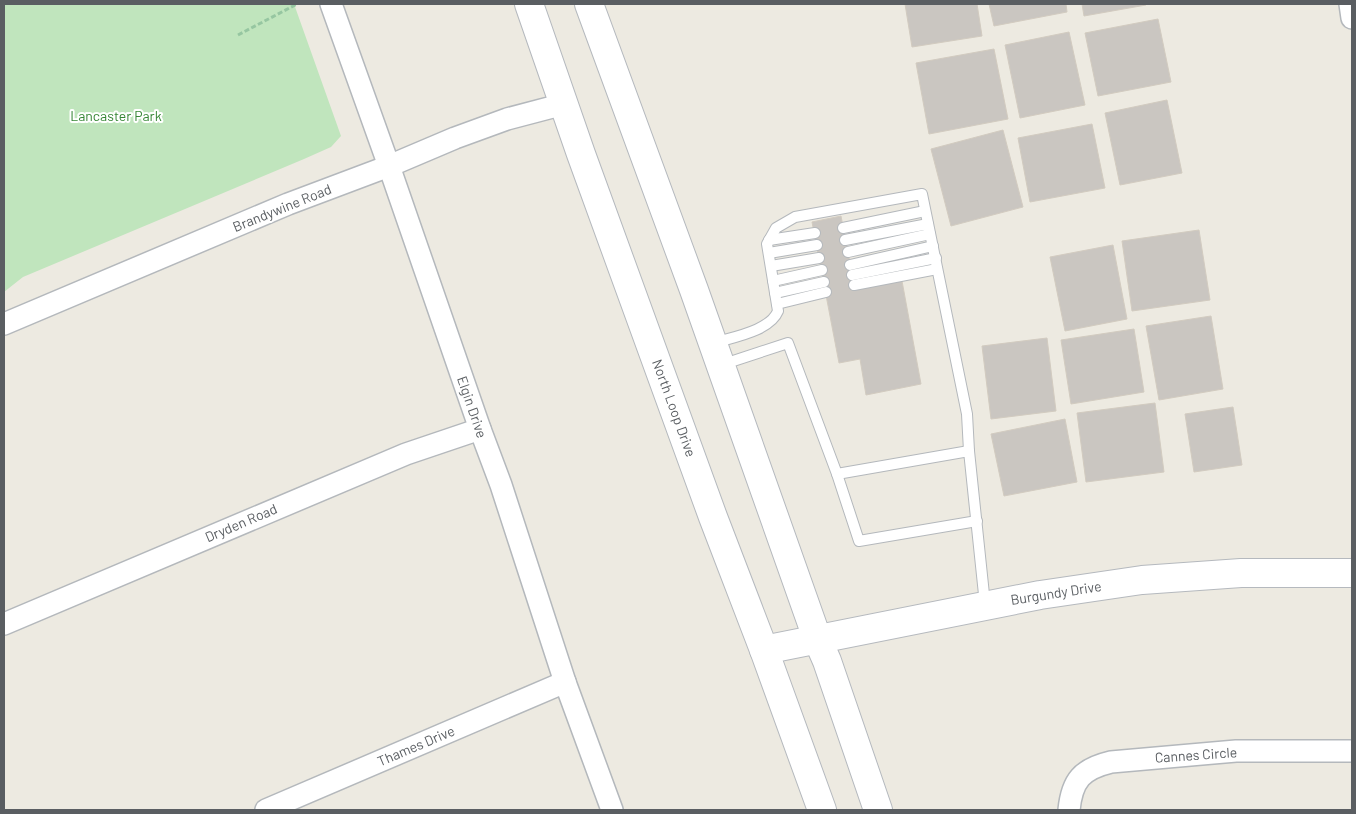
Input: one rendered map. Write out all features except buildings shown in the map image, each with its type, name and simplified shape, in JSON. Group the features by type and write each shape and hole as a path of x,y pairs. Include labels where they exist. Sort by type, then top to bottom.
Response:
{"main road":[{"name":"North Loop Drive","path":"529,4 713,517 822,810"},
{"path":"589,4 827,661 878,810"},
{"name":"Burgundy Drive","path":"764,650 986,605 1142,580 1241,573 1352,572"}],"street":[{"name":"Elgin Drive","path":"331,4 501,485 565,682 612,810"},
{"path":"1350,4 1352,18"},
{"name":"Brandywine Road","path":"4,324 288,204 389,166 455,138 507,119 564,104"},
{"name":"Dryden Road","path":"4,624 406,454 480,429"},
{"name":"Thames Drive","path":"266,810 565,682"},
{"name":"Cannes Circle","path":"1069,810 1070,799 1081,776 1093,766 1111,762 1236,751 1352,751"}],"lane":[{"path":"716,354 766,326 775,318 778,311 767,244 776,228 795,217 922,194 967,414 969,451 986,605"},
{"path":"843,228 925,211"},
{"path":"846,240 928,224"},
{"path":"769,240 814,233"},
{"path":"848,252 930,234"},
{"path":"769,253 817,245"},
{"path":"850,265 933,246"},
{"path":"771,266 819,258"},
{"path":"853,280 936,264"},
{"path":"773,281 822,270"},
{"path":"775,293 825,287 777,304"},
{"path":"716,354 788,343 837,474 859,541 977,521"},
{"path":"837,474 969,451"}],"path":[{"path":"238,35 297,4"}],"green space":[{"name":"Lancaster Park","path":"4,4 294,4 341,136 331,147 23,277 4,292"}]}
